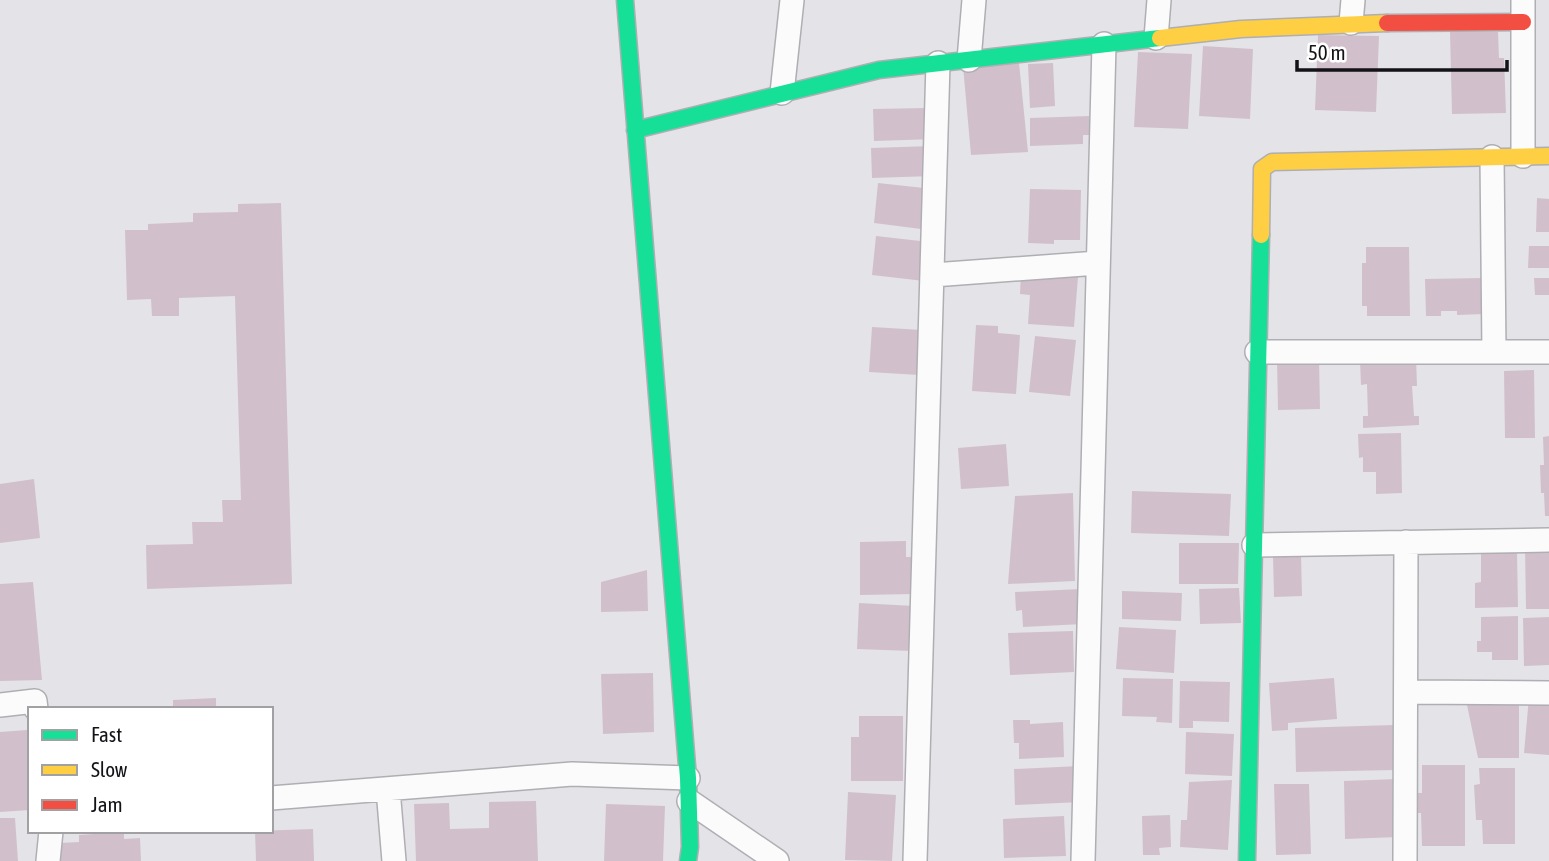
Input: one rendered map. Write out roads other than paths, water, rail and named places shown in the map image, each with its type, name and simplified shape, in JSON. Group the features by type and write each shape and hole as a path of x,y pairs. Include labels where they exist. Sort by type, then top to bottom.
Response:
{"street":[{"path":"625,0 688,778 688,861"},
{"path":"782,93 792,0"},
{"path":"969,60 974,0"},
{"path":"1156,38 1159,0"},
{"path":"635,130 869,71 1241,29 1352,11 1523,11 1523,156"},
{"path":"1083,861 1104,44"},
{"path":"915,861 939,63"},
{"path":"1247,861 1261,174 1267,164 1272,162 1549,156"},
{"path":"1492,157 1494,352"},
{"path":"933,275 1098,263"},
{"path":"1257,352 1549,352"},
{"path":"1254,545 1549,540"},
{"path":"1405,861 1406,542"},
{"path":"1407,692 1549,693"},
{"path":"0,705 35,701 36,707"},
{"path":"273,798 572,774 688,778"},
{"path":"388,789 394,861"},
{"path":"689,801 777,861"},
{"path":"48,861 51,833"}]}
